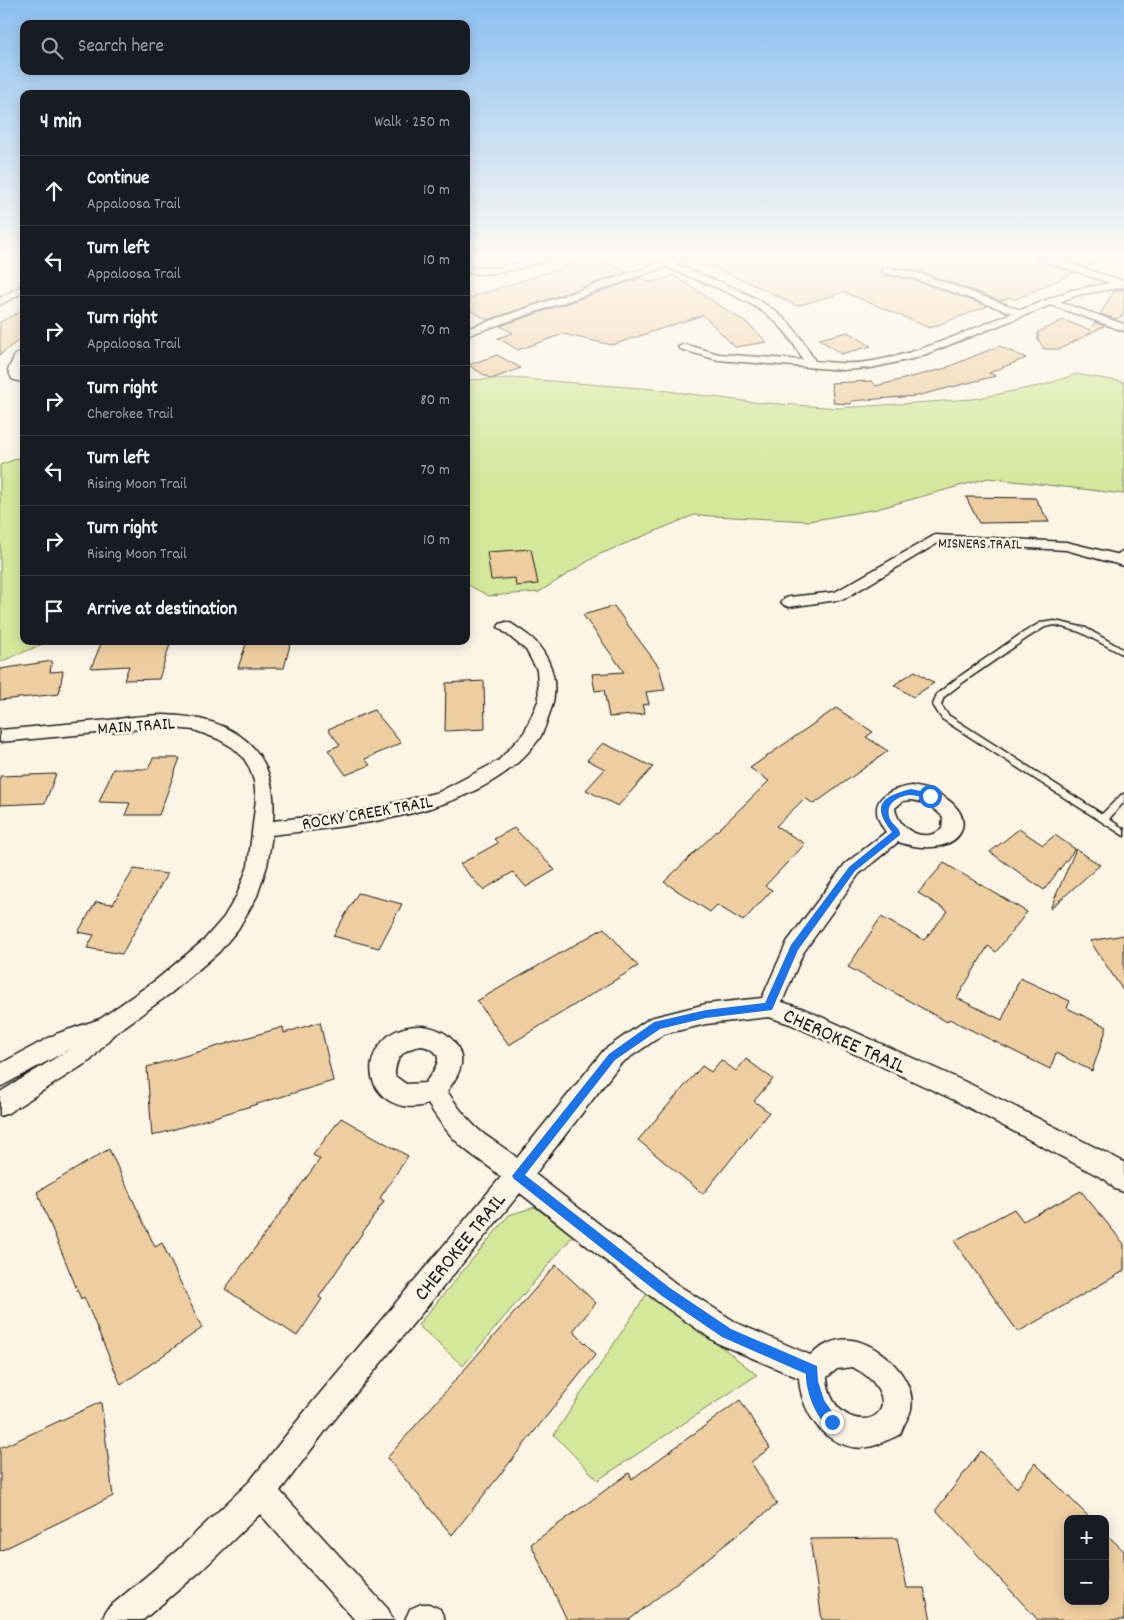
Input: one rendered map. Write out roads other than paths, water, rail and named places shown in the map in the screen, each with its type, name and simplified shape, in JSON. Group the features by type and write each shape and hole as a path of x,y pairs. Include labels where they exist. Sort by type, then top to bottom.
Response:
{"street":[{"path":"791,334 811,365"},
{"path":"684,347 718,358 843,367 872,365 912,356 971,334"},
{"path":"20,356 14,370 16,377 20,378"},
{"name":"MISNERS TRAIL","path":"789,602 838,596 935,539 1066,546 1121,557"},
{"name":"ROCKY CREEK TRAIL","path":"263,829 365,817 444,798 504,766 532,736 547,698 544,670 532,647 506,627"},
{"name":"MAIN TRAIL","path":"0,736 162,721 186,722 204,726 242,745 254,758 261,771 264,785 262,850 256,872 234,920 221,938 205,955 169,985 106,1027 86,1051 0,1105"},
{"path":"768,1007 794,948 852,869 897,833"},
{"name":"CHEROKEE TRAIL","path":"118,1620 190,1559 261,1492 316,1420 518,1176 612,1057 658,1025 706,1014 768,1007 796,1016 962,1092 1121,1172"},
{"name":"MAIN TRAIL","path":"0,1076 54,1046 84,1032 106,1027"},
{"path":"433,1092 454,1122 476,1143 498,1156 518,1176 666,1292 726,1333 813,1370"},
{"path":"261,1492 377,1620"},
{"path":"421,1620 429,1620"}],"lane":[{"path":"1124,653 1083,630 1055,623 1043,625 959,681 940,696 937,705 945,717 1124,833"},
{"path":"1102,819 1124,797"}]}
